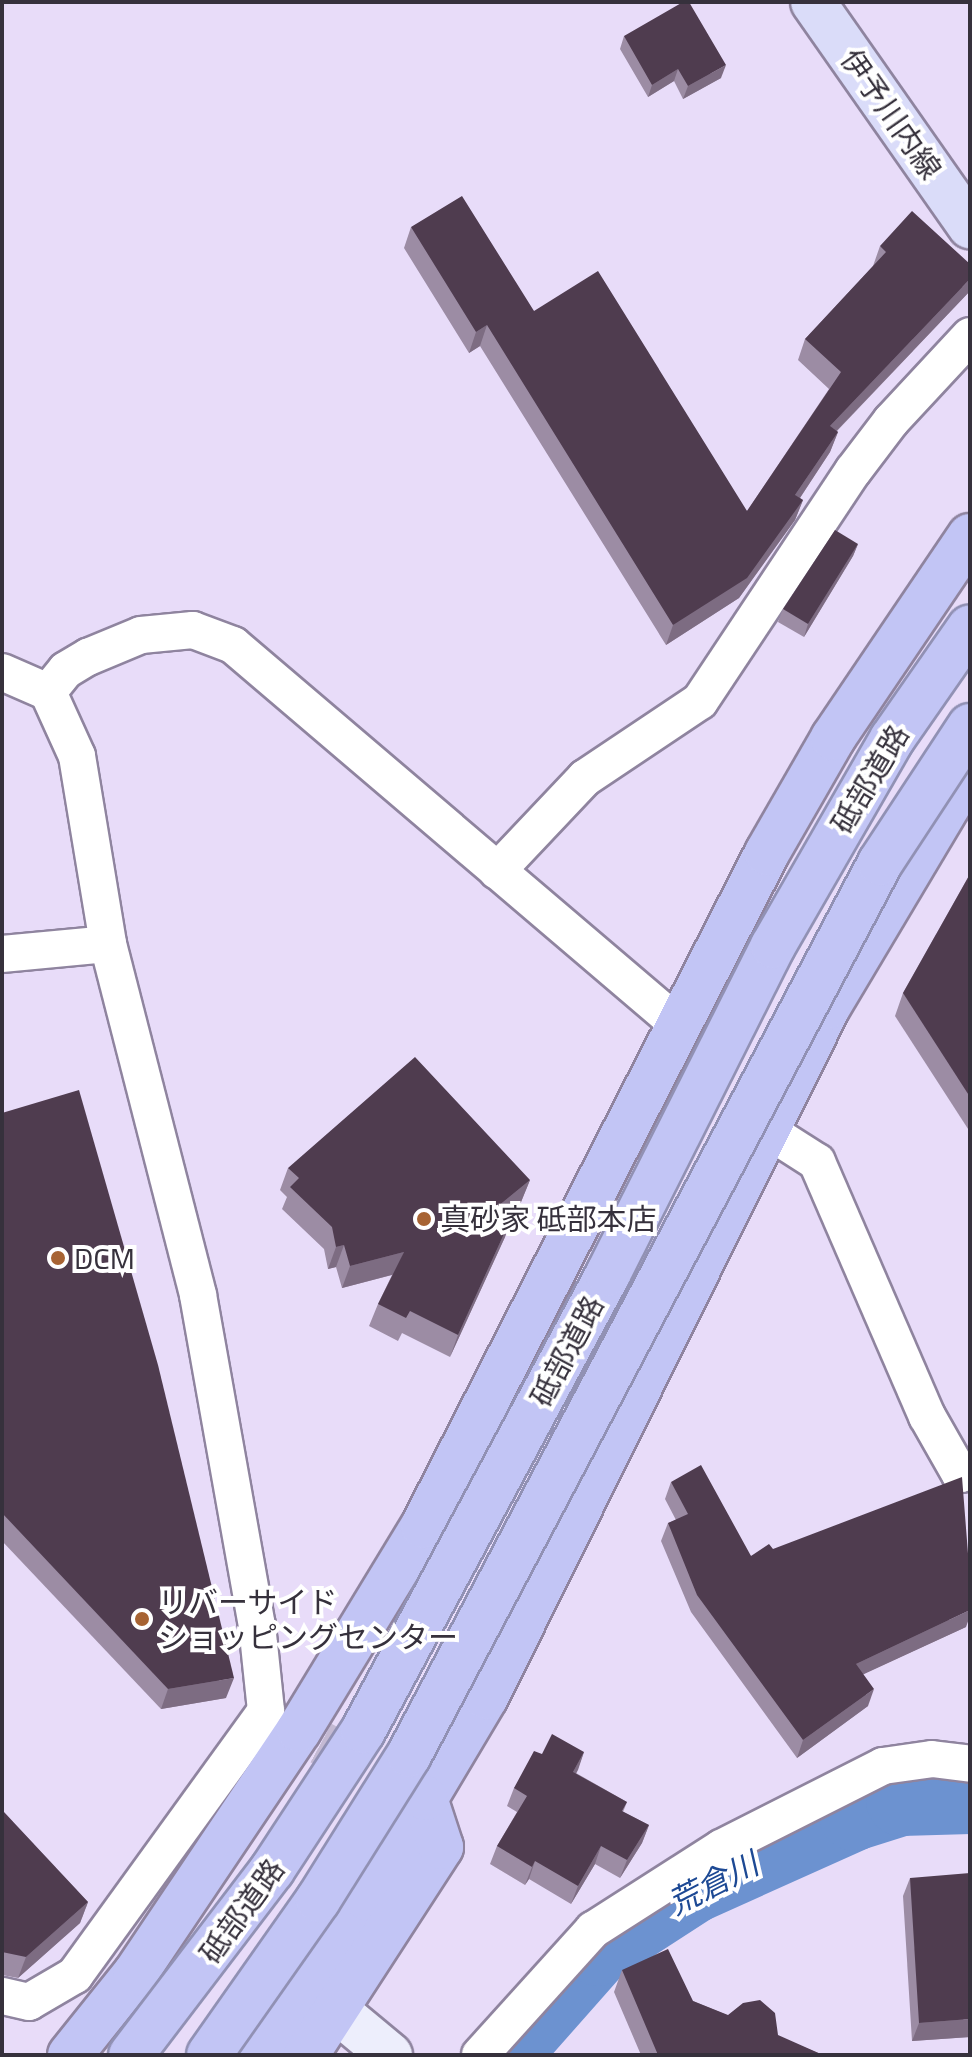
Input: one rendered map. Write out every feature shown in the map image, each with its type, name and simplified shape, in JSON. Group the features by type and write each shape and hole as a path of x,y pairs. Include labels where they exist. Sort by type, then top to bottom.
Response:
{"highway":[{"path":"70,2055 135,1974 423,1526 767,853 833,738 970,536"},
{"name":"砥部道路","path":"131,2055 272,1870 363,1731 593,1302 773,946 892,739 970,627"},
{"name":"砥部道路","path":"209,2055 311,1911 409,1755 880,863 970,726"},
{"path":"260,2055 294,2026 419,1796 486,1697 828,1007 970,769"},
{"path":"306,2055 337,2011 360,1965 441,1847 419,1796"},
{"path":"294,2026 337,2011"}],"main road":[{"name":"伊予川内線","path":"813,2 970,226"}],"street":[{"path":"497,871 585,778 709,691 853,471 899,411 970,336"},
{"path":"48,692 66,670 88,657 153,631 193,630 233,645 680,1026"},
{"path":"2,672 48,692 77,756 108,944 198,1295 257,1625 295,1728 75,1975 29,2002 2,1996"},
{"path":"2,954 108,944"},
{"path":"767,1130 817,1162 927,1416 960,1474 970,1471"},
{"path":"480,2055 593,1930 721,1848 883,1766 932,1759 970,1764"},
{"path":"337,2011 390,2055"}],"building":[{"path":"683,2 689,2 726,65 688,86 678,69 652,85 624,36"},
{"path":"462,196 534,311 598,271 747,511 841,372 805,339 886,252 880,246 912,211 970,264 970,279 830,426 838,432 795,495 803,500 747,578 673,625 487,325 476,332 411,227"},
{"path":"835,530 858,544 808,624 783,609"},
{"path":"970,874 970,1097 903,993"},
{"name":"真砂家 砥部本店","path":"415,1057 530,1180 497,1207 513,1214 458,1335 410,1311 406,1318 378,1304 404,1252 350,1266 344,1245 336,1247 332,1227 290,1187 299,1178 288,1168"},
{"path":"79,1090 158,1365 234,1678 168,1689 2,1513 2,1113"},
{"path":"701,1465 751,1556 769,1544 773,1549 962,1477 970,1610 856,1664 874,1689 803,1740 697,1595 668,1523 688,1514 671,1482"},
{"path":"552,1734 584,1752 573,1772 627,1802 622,1811 649,1825 627,1860 601,1846 578,1886 535,1861 532,1867 497,1846 527,1796 514,1788 534,1751 542,1754"},
{"path":"2,1810 88,1902 26,1957 2,1952"},
{"path":"970,1873 970,2019 919,2023 910,1878"},
{"path":"668,1949 693,2001 728,2015 743,2003 760,2000 775,2013 778,2035 823,2055 658,2055 622,1970"}],"waterway":[{"name":"荒倉川","path":"505,2055 597,1951 694,1888 854,1816 901,1801 970,1799"}],"tunnel":[{"path":"321,1743 413,1793"}],"place":[{"name":"真砂家 砥部本店","path":"424,1219"},
{"name":"DCM","path":"58,1258"},
{"name":"リバーサイド ショッピングセンター","path":"142,1619"}]}
